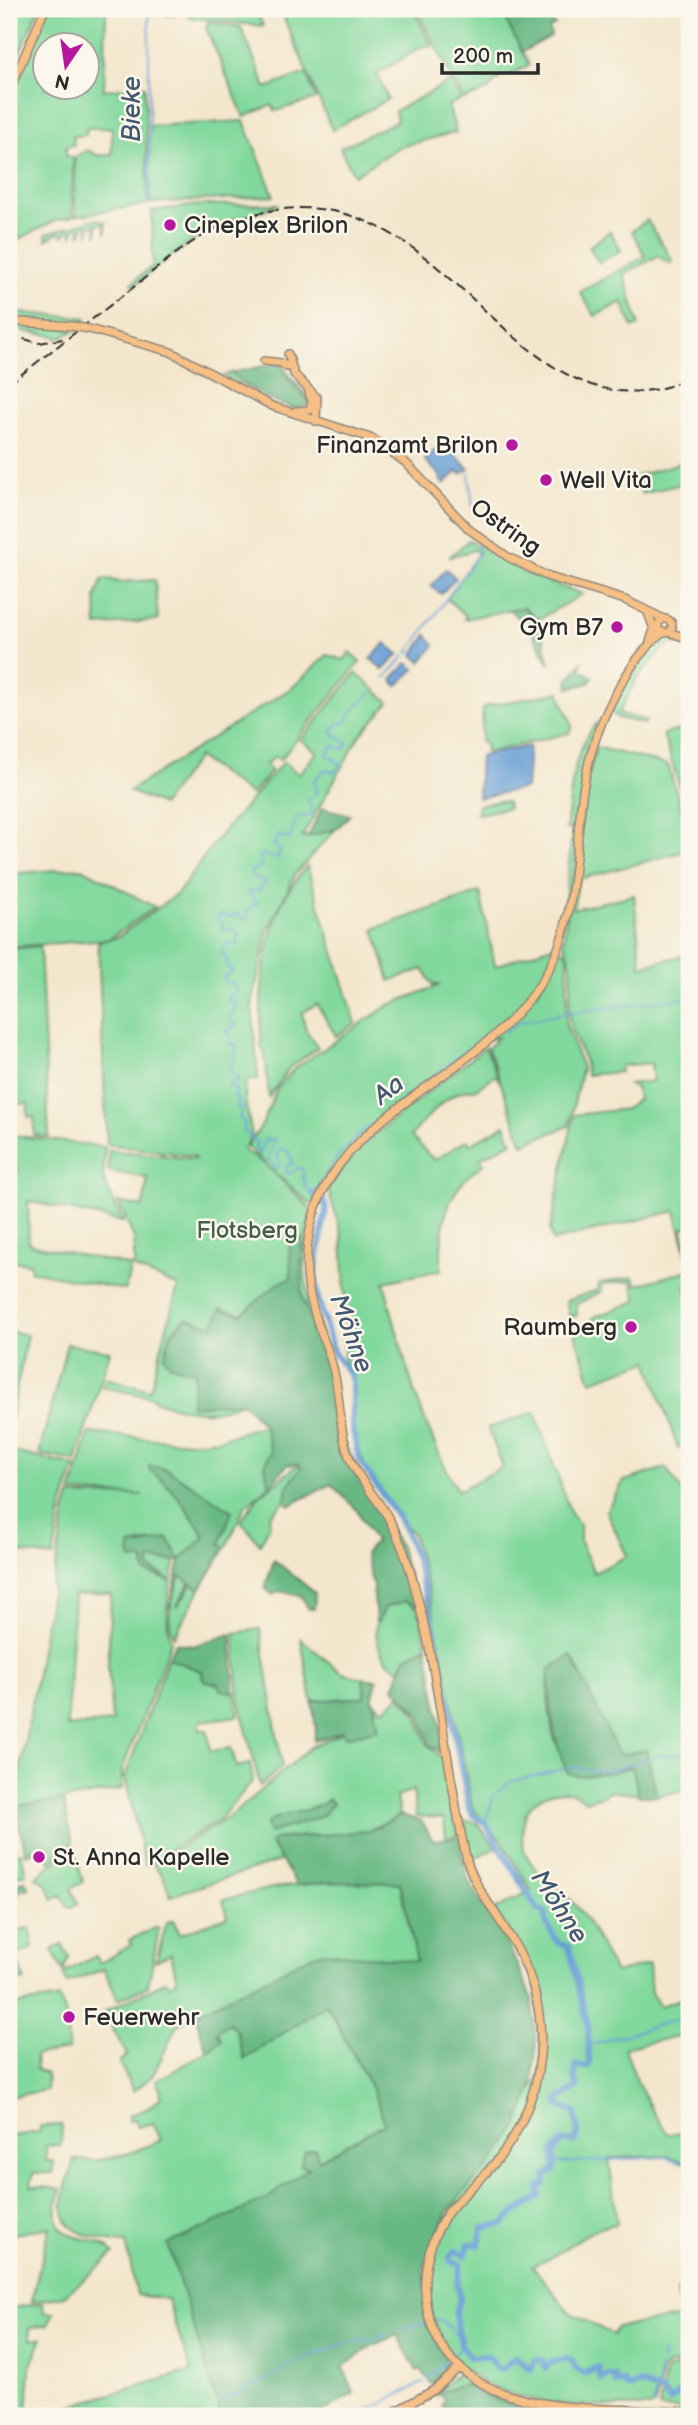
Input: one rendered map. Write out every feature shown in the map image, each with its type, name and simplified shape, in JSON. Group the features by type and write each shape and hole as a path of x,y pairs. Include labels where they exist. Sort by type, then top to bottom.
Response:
{"main road":[{"path":"9,91 45,9"},
{"name":"Ostring","path":"9,321 89,328 145,342 208,370 281,410 366,436 393,452 470,530 509,557 549,577 636,605"},
{"path":"313,420 315,402 287,366 286,355 294,374 314,394 318,410 337,427"},
{"path":"264,361 287,366"},
{"path":"281,410 307,412 312,403 309,393"},
{"path":"313,420 318,410"},
{"path":"636,605 664,627"},
{"path":"636,605 664,627 687,638"},
{"path":"648,614 654,629 651,643"},
{"path":"664,627 628,672 604,716 586,775 568,916 555,956 539,985 515,1016 490,1040 354,1146 321,1196 309,1237 308,1282 335,1376 345,1445 355,1469 394,1528 408,1566 426,1635 467,1861 479,1889 524,1962 539,2014 540,2057 527,2109 500,2157 447,2214 428,2256 425,2286 431,2322 443,2346 460,2367 489,2389 528,2403 689,2412"},
{"path":"387,2416 434,2390 460,2367"}],"green space":[{"path":"9,9 39,9 9,77"},
{"path":"49,9 106,11 104,90 145,86 148,204 75,216 75,157 87,150 99,156 112,154 112,128 87,128 86,135 73,136 74,145 66,146 66,156 73,157 72,217 56,220 9,244 9,99 32,43 32,102 102,102 102,32 37,32"},
{"path":"112,9 175,9 174,16"},
{"path":"189,9 256,9 263,26 188,17"},
{"path":"280,9 413,9 432,46 420,48 377,74 388,99 332,130"},
{"path":"416,9 520,9 505,18 529,65 500,77 488,90 464,100"},
{"path":"520,9 545,9 555,25 549,28 551,36 522,52 505,18"},
{"path":"208,22 241,27 266,88 306,73 316,99 275,111 272,105 244,117 206,28"},
{"path":"451,81 461,100 448,105 456,132 399,147 354,175 340,148 397,121 395,111"},
{"path":"244,121 274,196 150,203 149,126"},
{"path":"277,204 211,230 177,252 134,286 132,283 153,265 152,211 200,205"},
{"path":"95,219 106,222 106,234 104,224 97,224 97,235 96,225 89,226 89,235 88,226 83,226 81,236 79,228 75,228 72,236 71,230 67,230 64,236 58,233 46,240 46,234"},
{"path":"647,220 673,261 669,263 658,256 624,274 639,325 633,328 622,302 595,316 580,292 645,256 632,231"},
{"path":"610,231 621,250 599,263 589,247"},
{"path":"9,312 86,318 83,326 9,318"},
{"path":"9,322 75,330 58,339 55,336 9,329"},
{"path":"273,364 282,365 288,380 308,400 307,407 297,408 277,402 257,392 231,373"},
{"path":"282,365 311,401 296,410 270,398 306,396 280,368"},
{"path":"231,373 266,396 223,376"},
{"path":"689,460 689,482 642,494 637,476"},
{"path":"469,540 525,573 582,594 539,619 524,607 464,619 466,616 447,599 479,552 474,550 449,557"},
{"path":"102,580 119,582 155,580 158,620 97,626 96,597"},
{"path":"524,607 541,626 550,665 531,631 510,610"},
{"path":"664,635 689,643 689,647 672,643 660,651 637,678 619,713 646,721 645,724 618,718 611,711 620,690 640,660"},
{"path":"350,652 360,662 280,760 274,756 266,765 271,771 251,795 198,757 162,805 129,791 293,687 327,655 344,660"},
{"path":"582,662 581,669 593,677 589,683 569,688 568,680"},
{"name":"Flotsberg","path":"356,673 389,702 359,737 302,837 336,829 295,874 267,932 252,1004 258,1079 246,1081 245,1100 252,1135 243,1150 266,1165 312,1210 305,1252 307,1288 329,1362 257,1398 214,1411 184,1409 155,1401 155,1398 103,1387 106,1378 150,1390 178,1286 134,1268 134,1238 118,1202 143,1207 148,1178 108,1171 109,1150 195,1159 193,1156 107,1144 98,942 118,937 178,893 217,839 283,762 299,774 317,752 301,740"},
{"path":"560,692 571,722 569,733 486,753 485,743 481,743 483,709 486,706"},
{"path":"597,723 570,891 558,942 556,942 564,913 572,829 566,829 574,773 582,746"},
{"path":"689,728 689,796 683,797 663,734"},
{"path":"596,747 668,765 689,834 689,850 579,879 573,909 634,895 641,966 689,954 689,1226 682,1229 689,1263 675,1211 553,1241 550,1230 574,1115 626,1109 638,1099 636,1088 629,1084 653,1081 651,1063 620,1066 620,1072 586,1075 584,1061 570,1023 571,971 568,951 563,943 585,791"},
{"path":"507,802 508,808 477,814 478,805"},
{"path":"322,808 350,815 336,829 308,837"},
{"path":"307,866 356,1023 336,1036 317,1004 302,1013 306,1030 318,1048 290,1067 269,1097 265,1053 261,1047 261,999 266,952 280,907"},
{"path":"82,868 155,907 109,939 9,947 9,874"},
{"path":"480,892 495,966 555,945 536,996 560,950 563,949 568,955 566,1024 582,1068 569,1126 523,1144 488,1048 498,1037 487,1039 366,1133 315,1204 309,1203 247,1147 262,1125 277,1089 294,1069 389,1005 440,985 433,985 423,969 390,981 374,929"},
{"path":"40,946 49,1137 34,1135 34,1117 28,1117 28,1103 9,1105 9,949"},
{"path":"485,1047 501,1084 496,1075 475,1090 466,1090 448,1099 431,1113 411,1136 434,1160 467,1140 470,1144 505,1125 512,1142 480,1158 484,1164 460,1185 453,1197 444,1224 441,1270 384,1282 414,1389 433,1441 458,1491 503,1467 488,1428 535,1412 571,1514 580,1525 580,1542 594,1573 627,1556 606,1511 624,1481 666,1468 685,1496 689,1492 689,1789 657,1796 607,1791 606,1795 586,1801 570,1792 551,1793 538,1799 529,1808 522,1835 524,1849 530,1861 581,1912 615,1973 649,1964 651,1993 660,2006 689,1996 689,2025 680,2029 682,2035 625,2048 642,2092 668,2134 689,2133 689,2163 666,2156 609,2158 617,2224 593,2231 532,2266 569,2312 613,2335 617,2327 679,2318 677,2290 689,2289 689,2313 682,2323 689,2332 689,2362 668,2365 663,2369 655,2406 652,2407 565,2404 534,2400 505,2392 479,2380 458,2363 442,2339 430,2306 427,2272 441,2230 464,2188 539,2075 540,2040 535,1985 523,1958 495,1910 531,1890 501,1840 473,1809 429,1591 413,1535 367,1470 354,1440 353,1388 344,1357 346,1314 342,1235 328,1190 355,1150","holes":["549,1670 619,1756 646,1750 617,1760 562,1754 553,1736 548,1701"]},
{"path":"11,1135 105,1147 103,1178 123,1222 28,1201 29,1244 131,1266 125,1290 31,1271 30,1263 9,1261 9,1170 19,1171 10,1147"},
{"path":"302,1238 302,1296 331,1378 335,1426 400,1547 418,1608 406,1601 385,1607 379,1621 376,1621 373,1586 365,1554 375,1542 357,1510 331,1484 290,1505 285,1501 287,1486 301,1468 299,1464 287,1465 270,1485 265,1464 271,1453 264,1425 242,1402 191,1406 195,1372 170,1365 164,1357 171,1333 186,1318 213,1326 221,1309 242,1314 277,1284 291,1278 289,1239"},
{"path":"689,1270 689,1284 685,1286 689,1298 689,1434 678,1449 648,1361 591,1381 575,1334 594,1328 592,1318 637,1301 632,1281 604,1284 601,1292 576,1304 577,1315 570,1318 566,1301 597,1290 600,1283 633,1277 637,1285"},
{"path":"9,1331 27,1335 9,1428"},
{"path":"67,1344 110,1351 76,1461 39,1454"},
{"path":"264,1425 271,1453 265,1466 270,1485 245,1506 226,1547 220,1545 228,1518 202,1493 182,1479 149,1467 180,1500 205,1537 180,1560 152,1541 130,1545 144,1560 145,1572 165,1576 149,1568 151,1560 176,1559 167,1610 171,1642 122,1770 122,1789 63,1800 73,1843 50,1862 42,1848 33,1851 28,1834 19,1829 14,1806 65,1512 70,1496 143,1495 71,1493 89,1433 189,1442 220,1439","holes":["111,1594 108,1665 112,1722 67,1727 74,1595"]},
{"path":"9,1451 75,1466 61,1511 53,1557 9,1551"},
{"path":"299,1464 302,1468 287,1486 285,1501 270,1516 269,1527 260,1544 241,1521 258,1497"},
{"path":"149,1466 167,1469 232,1511 220,1544 226,1547 200,1589 192,1584 177,1607 190,1583 180,1576 169,1609 180,1561 151,1560 149,1568 171,1581 145,1572 144,1560 131,1560 130,1545 168,1538 180,1560 205,1537 181,1500 149,1470"},
{"path":"274,1560 315,1593 314,1609 309,1609 301,1596 279,1591 273,1595 265,1588"},
{"path":"180,1576 190,1583 176,1607 192,1584 200,1589 174,1637 170,1614"},
{"path":"406,1601 418,1608 427,1646 406,1657 400,1670 388,1662 380,1650 376,1621 379,1621 385,1607"},
{"path":"260,1629 282,1766 260,1786 239,1700 234,1633"},
{"path":"231,1634 234,1690 231,1692 221,1690 219,1684 206,1682 202,1678 203,1672 168,1658 176,1643 193,1646"},
{"path":"301,1639 342,1673 363,1678 365,1697 312,1701"},
{"path":"427,1646 445,1752 443,1753 430,1745 419,1713 394,1688 406,1657"},
{"path":"571,1655 619,1755 646,1750 657,1796 639,1796 632,1766 579,1776 567,1772 552,1722 549,1670"},
{"path":"168,1658 203,1672 231,1692 234,1690 239,1716 200,1721 200,1730 207,1730 211,1751 231,1748 237,1767 250,1764 253,1781 218,1821 145,1865 125,1777"},
{"path":"363,1678 377,1680 372,1700 379,1729 345,1737 343,1731 314,1741 316,1729 312,1701 365,1697"},
{"path":"400,1696 416,1713 427,1744 446,1762 458,1836 446,1839 444,1818 416,1816 413,1790 397,1796 400,1815 368,1831 275,1839 271,1847 283,1860 170,1896 164,1878 153,1864 232,1815 312,1746 344,1732 345,1736 377,1710 372,1700 383,1710","holes":["323,1804 321,1817 302,1821 273,1818 285,1818"]},
{"path":"329,1799 333,1803 321,1817 269,1833 266,1824 273,1820 315,1807"},
{"path":"63,1800 73,1843 50,1862 42,1848 26,1854 14,1806"},
{"path":"400,1815 422,1821 433,1841 458,1836 468,1880 510,1949 532,1999 536,2044 532,2087 517,2126 494,2160 447,2211 423,2269 435,2337 448,2366 432,2385 421,2369 417,2371 397,2335 373,2345 343,2367 354,2393 316,2416 221,2416 168,2244 267,2199 308,2168 300,2166 305,2151 315,2149 319,2160 385,2123 372,2089 327,2004 244,2059 237,2032 230,2023 217,2031 222,2040 207,2052 195,2014 320,1952 417,1961 400,1883 330,1882 297,1885 270,1843 275,1839 368,1831"},
{"path":"461,1820 477,1823 496,1848 470,1860"},
{"path":"74,1846 83,1882 71,1889 78,1903 69,1908 61,1895 53,1900 48,1886 36,1877"},
{"path":"21,1852 26,1873 9,1879 9,1857"},
{"path":"25,1881 29,1888 18,1891 18,1896 9,1898 9,1885"},
{"path":"330,1882 400,1883 417,1961 320,1952 177,2025 153,2075 133,2091 119,2062 127,2055 104,2012 166,1981 169,1985 177,1981 171,1954 156,1961 167,1922 173,1920 180,1934 227,1917 223,1900 272,1888"},
{"path":"14,1917 19,1930 30,1928 33,1948 11,1958 12,1963 18,1963 25,1981 9,1978 9,1918"},
{"path":"155,1928 159,1929 148,1986 118,2000 104,1969 67,1983 63,1973 96,1956 100,1963 131,1945 129,1940"},
{"path":"62,1944 69,1957 63,1971 52,1950"},
{"path":"59,1998 65,2011 69,2050 35,2055 36,2070 47,2074 46,2090 9,2097 9,2007"},
{"path":"326,2004 372,2089 385,2123 318,2160 267,2199 223,2221 221,2416 73,2416 70,2406 191,2371 167,2299 137,2295 126,2243 87,2235 67,2221 63,2213 64,2193 74,2159 107,2159 161,2140 153,2123 138,2127 135,2119 129,2121 129,2115 147,2109 160,2098 161,2091 156,2081 207,2052 221,2040 216,2031 230,2023 236,2031 245,2059"},
{"path":"9,2119 11,2136 40,2132 40,2126 62,2125 61,2145 46,2146 46,2161 54,2161 53,2173 33,2173 31,2186 61,2189 57,2209 58,2222 64,2231 106,2247 114,2254 64,2296 31,2302 50,2227 9,2235"},
{"path":"43,2303 44,2312 54,2312 48,2325 29,2328 30,2340 42,2338 30,2368 27,2416 9,2416 9,2308"},
{"path":"689,2363 689,2410 659,2408 666,2370"},
{"path":"458,2373 495,2395 550,2410 509,2403 465,2384 432,2397"},
{"path":"462,2385 509,2405 541,2411 637,2416 455,2416 455,2413 441,2405 445,2400 438,2393"}],"water":[{"path":"443,442 469,469 461,474 458,471 444,484 440,480 442,478 425,460"},
{"path":"446,569 456,578 441,594 431,586"},
{"path":"427,635 435,645 421,662 413,655"},
{"path":"385,643 399,654 383,670 371,659"},
{"path":"407,663 415,669 397,686 392,679"},
{"path":"529,746 526,788 478,798 480,756"}],"waterway":[{"name":"Bieke","path":"149,13 150,9"},
{"name":"Bieke","path":"149,16 149,203"},
{"path":"469,474 473,509"},
{"path":"408,653 477,556 477,546"},
{"path":"385,678 405,656"},
{"path":"372,692 350,714 346,722 337,724 331,732 347,743 345,749 332,746 327,755 340,763 335,772 324,770 314,781 316,794 307,799 312,810 310,815 296,818 290,839 278,836 273,845 280,850 278,858 260,854 261,867 251,871 252,877 266,882 260,890 247,892 257,903 247,910 249,918 245,920 237,914 229,917 220,914 217,918 223,924 222,930 234,928 239,936 237,945 228,943 220,952 227,957 227,967 233,971 224,977 225,981 235,985 235,996 227,996 229,1002 237,1005 230,1018 236,1026 226,1031 231,1036 229,1045 235,1043 236,1046 229,1071 236,1074 238,1080 235,1083 231,1080 229,1086 237,1090 234,1096 239,1101 237,1108 243,1109 239,1118 245,1122 243,1130 257,1142 255,1148 260,1154 265,1139 275,1140 268,1159 276,1168 279,1167 278,1152 281,1149 288,1151 293,1163 287,1165 286,1171 290,1174 297,1168 302,1169 305,1186 313,1194 336,1159 357,1136 498,1025"},
{"name":"Aa","path":"506,1032 519,1022 565,1013 689,998"},
{"name":"Möhne","path":"313,1194 323,1199 326,1209 315,1274 318,1299 333,1351 352,1378 352,1427 359,1460 403,1525 416,1559 434,1627 469,1808 473,1815 485,1823 538,1910 545,1912 547,1925 558,1943 569,1947 588,2026 589,2064 587,2067 576,2065 574,2077 578,2087 558,2100 560,2106 575,2112 578,2132 576,2141 562,2142 553,2152 555,2170 546,2175 545,2184 539,2187 540,2197 514,2213 503,2224 482,2228 479,2245 469,2244 465,2256 456,2250 450,2257 451,2262 461,2264 457,2285 460,2300 455,2314 461,2345 470,2358 488,2356 497,2369 503,2369 515,2357 531,2369 535,2360 542,2360 546,2368 548,2364 565,2358 572,2360 575,2368 584,2374 598,2367 601,2380 607,2376 616,2376 616,2383 624,2381 626,2386 632,2388 639,2384 662,2392 670,2401 680,2393 689,2396"},
{"path":"568,1768 600,1771 666,1755 689,1755"},
{"path":"497,1792 512,1781 564,1769"},
{"path":"485,1823 494,1795"},
{"path":"679,2018 689,2013"},
{"path":"590,2045 675,2020"},
{"path":"555,2163 666,2157 689,2165"},
{"path":"435,2320 442,2320 460,2339"},
{"path":"401,2329 426,2323"},
{"path":"218,2403 267,2380 293,2362 353,2341 370,2341 388,2334"},
{"path":"454,2354 462,2347"},
{"path":"662,2361 664,2352"},
{"path":"428,2380 446,2361"},
{"path":"658,2391 660,2367"},
{"path":"386,2401 424,2382"},
{"path":"653,2406 656,2391"},
{"path":"365,2411 384,2402"},
{"path":"354,2416 363,2412"}],"railway":[{"path":"9,384 165,262 206,234 236,220 310,208 372,224 425,257 521,343 571,376 626,391 689,379"},
{"path":"9,335 39,343 63,339"}],"place":[{"name":"Cineplex Brilon","path":"170,225"},
{"name":"Finanzamt Brilon","path":"512,445"},
{"name":"Well Vita","path":"546,480"},
{"name":"Gym B7","path":"617,627"},
{"name":"Raumberg","path":"631,1327"},
{"name":"St. Anna Kapelle","path":"39,1857"},
{"name":"Feuerwehr","path":"69,2017"}]}
